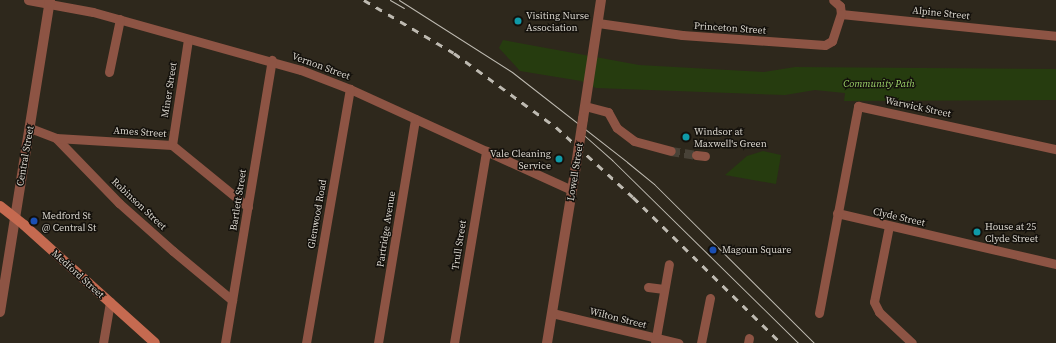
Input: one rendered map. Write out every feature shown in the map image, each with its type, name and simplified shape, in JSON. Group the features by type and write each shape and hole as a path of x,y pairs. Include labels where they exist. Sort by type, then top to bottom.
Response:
{"main road":[{"name":"Medford Street","path":"0,206 155,343"}],"street":[{"name":"Vernon Street","path":"28,0 61,5 120,19 272,60 350,88 572,190"},
{"name":"Lowell Street","path":"547,343 602,0"},
{"path":"833,0 840,6 841,14"},
{"name":"Central Street","path":"0,312 49,3"},
{"name":"Princeton Street","path":"598,23 682,35 825,45 832,41 841,14"},
{"name":"Alpine Street","path":"841,14 1056,36"},
{"path":"109,72 120,19"},
{"name":"Miner Street","path":"172,145 188,38"},
{"name":"Bartlett Street","path":"225,343 272,60"},
{"name":"Glenwood Road","path":"306,343 350,88"},
{"path":"585,106 608,112 617,128 634,141 671,151"},
{"name":"Warwick Street","path":"837,213 858,106 1056,149"},
{"name":"Partridge Avenue","path":"378,343 416,119"},
{"name":"Robinson Street","path":"30,128 56,138 120,203 232,300"},
{"name":"Ames Street","path":"56,138 172,145 248,207"},
{"name":"Trull Street","path":"454,343 486,151"},
{"path":"819,313 837,213"},
{"name":"Clyde Street","path":"837,213 1056,264"},
{"path":"889,226 874,302 879,312 912,343"},
{"path":"655,340 669,264"},
{"path":"648,287 664,289"},
{"path":"701,343 710,298"},
{"path":"103,343 110,302"},
{"name":"Wilton Street","path":"552,313 655,340 678,343"}],"green space":[{"name":"Community Path","path":"503,40 639,65 764,72 795,67 1056,69 1056,100 844,101 845,93 815,90 785,95 596,88 581,81 520,71 499,48"},
{"path":"763,151 781,155 776,184 725,175 747,156"}],"tunnel":[{"path":"671,151 696,155"}],"tram line":[{"path":"390,0 404,8"},
{"path":"399,0 512,72 654,184 814,343"},
{"path":"577,129 612,160 798,343"}],"railway":[{"path":"364,0 454,53 556,127 633,197 781,343"}],"place":[{"name":"Visiting Nurse Association","path":"518,21"},
{"name":"Windsor at Maxwell's Green","path":"686,137"},
{"name":"Vale Cleaning Service","path":"559,159"},
{"name":"Medford St @ Central St","path":"34,221"},
{"name":"House at 25 Clyde Street","path":"977,232"},
{"name":"Magoun Square","path":"713,250"}]}
